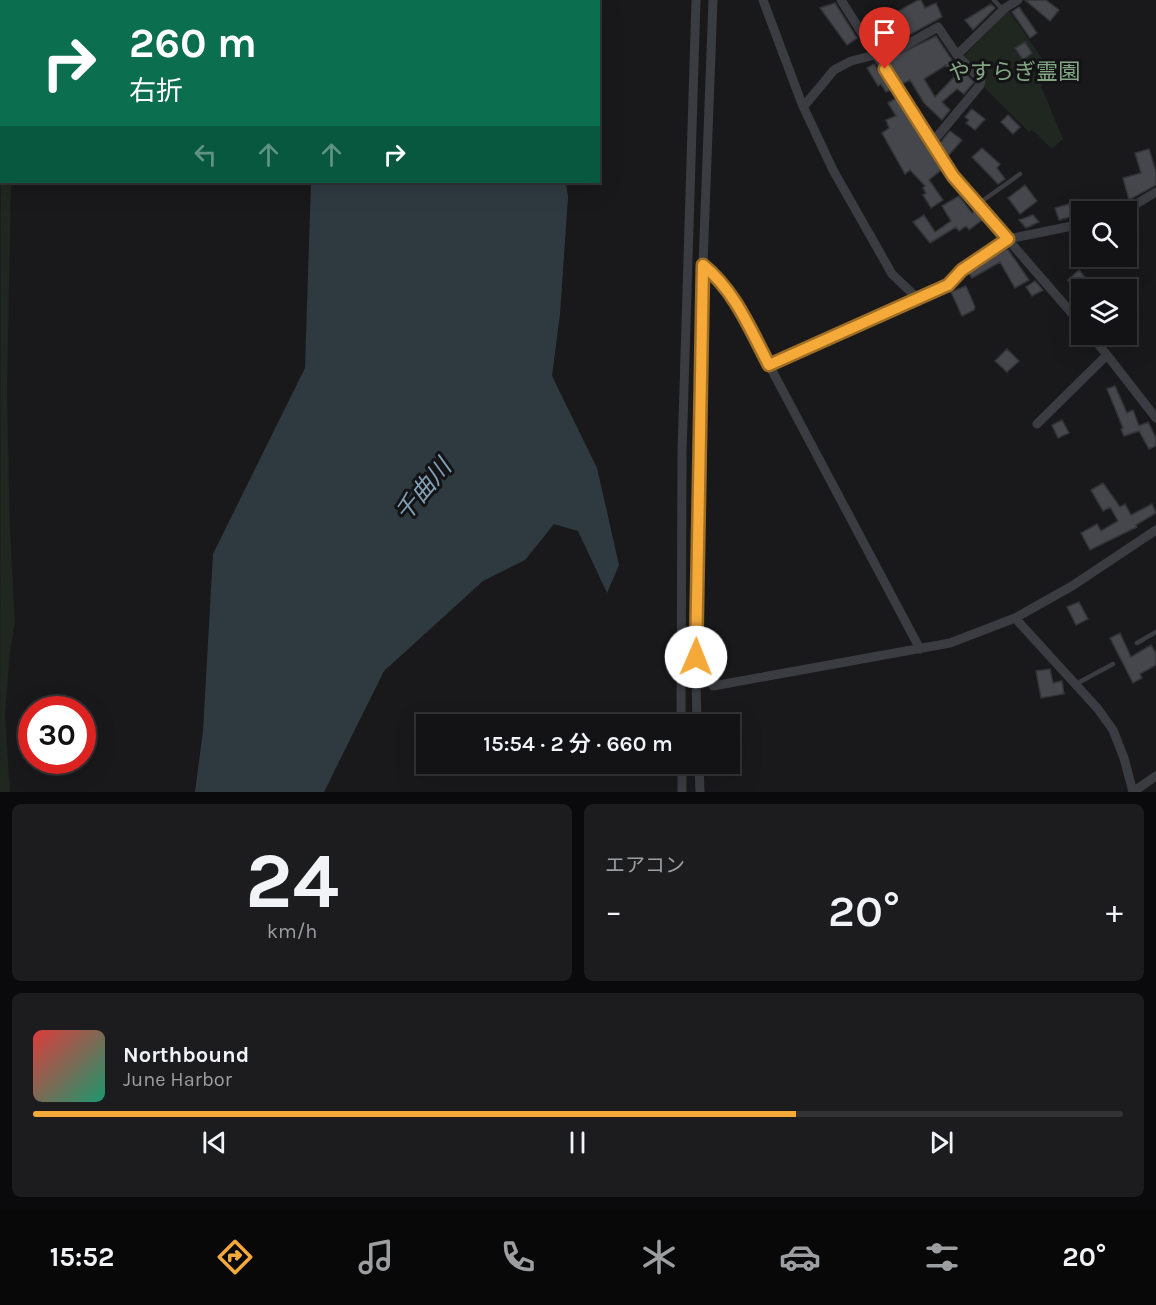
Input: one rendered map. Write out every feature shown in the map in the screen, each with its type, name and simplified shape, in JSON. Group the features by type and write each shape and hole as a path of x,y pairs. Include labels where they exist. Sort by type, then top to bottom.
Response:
{"street":[{"path":"681,714 682,453 696,0"},
{"path":"697,714 703,265 713,0"},
{"path":"763,0 804,106 833,170 892,274 918,299"},
{"path":"841,0 932,144 977,205 1071,312"},
{"path":"957,55 1003,10 1018,0"},
{"path":"804,106 834,70 850,61 899,49 938,27 957,55 981,80 980,85 932,144"},
{"path":"1137,204 1156,192"},
{"path":"769,365 948,285 962,270 1008,239 1071,226"},
{"path":"703,265 720,279 734,299 920,649"},
{"path":"1099,345 1156,418"},
{"path":"1037,424 1107,355"},
{"path":"713,686 950,643 1015,618 1072,586 1156,530"},
{"path":"1015,618 1098,709 1113,730 1124,758 1133,792 1156,776"},
{"path":"682,774 682,792"},
{"path":"699,774 700,792"}],"lane":[{"path":"994,0 1003,10"},
{"path":"977,205 1020,174"},
{"path":"1137,643 1156,632"},
{"path":"1075,685 1113,664"}],"green space":[{"name":"やすらぎ霊園","path":"1008,10 1054,75 1041,86 1063,139 1052,149 1032,130 1029,132 984,87 965,59 965,55"},
{"path":"1,183 11,183 7,392 10,531 15,623 10,651 5,714 10,792 0,792"}],"water":[{"name":"千曲川","path":"311,183 566,183 568,197 560,314 552,376 597,468 619,565 607,593 578,531 554,524 525,560 483,581 384,671 324,792 195,792 203,731 213,554 305,368"}],"building":[{"path":"921,0 925,8 936,3 942,17 902,39 893,14"},
{"path":"1025,0 1046,0 1059,10 1050,21"},
{"path":"835,3 857,38 847,45 820,8"},
{"path":"991,4 995,8 973,30 965,20"},
{"path":"1019,7 1037,33 1030,38 1012,12"},
{"path":"936,36 952,60 974,82 964,94 957,89 942,102 950,110 942,120 924,103 910,80 902,84 887,60","holes":["946,65 955,76 935,97 924,79"]},
{"path":"1025,42 1032,53 1023,60 1015,48"},
{"path":"874,64 890,90 886,92 881,84 878,86 867,68"},
{"path":"896,98 941,170 929,180 943,200 931,208 923,195 926,193 923,188 925,186 910,170 905,174 882,133 889,128 886,120 896,116 888,103"},
{"path":"972,109 985,119 975,130 966,123 969,120 965,117"},
{"path":"1008,115 1020,127 1013,134 1001,122"},
{"path":"950,131 962,140 948,156 940,143"},
{"path":"982,148 1000,164 997,168 1005,179 998,184 972,157"},
{"path":"1149,149 1156,172 1156,185 1129,200 1123,178 1141,173 1135,153"},
{"path":"1025,185 1037,201 1020,214 1008,198"},
{"path":"959,196 972,213 974,211 982,220 969,230 966,226 959,231 956,227 930,243 913,222 924,215 935,232 951,221 942,206"},
{"path":"1069,204 1071,217 1059,220 1055,208"},
{"path":"1033,215 1039,222 1026,228 1019,220"},
{"path":"1007,248 1029,280 1015,288 1000,262 972,278 969,273"},
{"path":"1079,270 1087,279 1071,279 1071,283 1068,280"},
{"path":"1035,281 1043,290 1032,296 1026,287"},
{"path":"966,286 975,307 974,310 962,316 951,292"},
{"path":"1007,349 1019,361 1007,372 995,361"},
{"path":"1115,386 1127,413 1133,410 1139,426 1148,422 1156,438 1156,446 1149,449 1139,431 1124,436 1107,389"},
{"path":"1062,420 1069,433 1058,438 1052,425"},
{"path":"1103,483 1120,507 1125,504 1131,515 1152,504 1156,513 1136,525 1137,527 1090,550 1081,533 1097,524 1101,531 1118,521 1110,507 1103,511 1091,490"},
{"path":"1079,602 1088,619 1076,625 1067,607"},
{"path":"1120,633 1131,657 1151,645 1156,653 1156,665 1140,674 1142,678 1133,683 1110,638"},
{"path":"1050,669 1053,683 1062,681 1064,694 1041,698 1036,671"}],"route":[{"path":"696,657 703,265 720,279 734,299 769,365 948,285 962,270 1008,239 953,176 885,69"}]}
